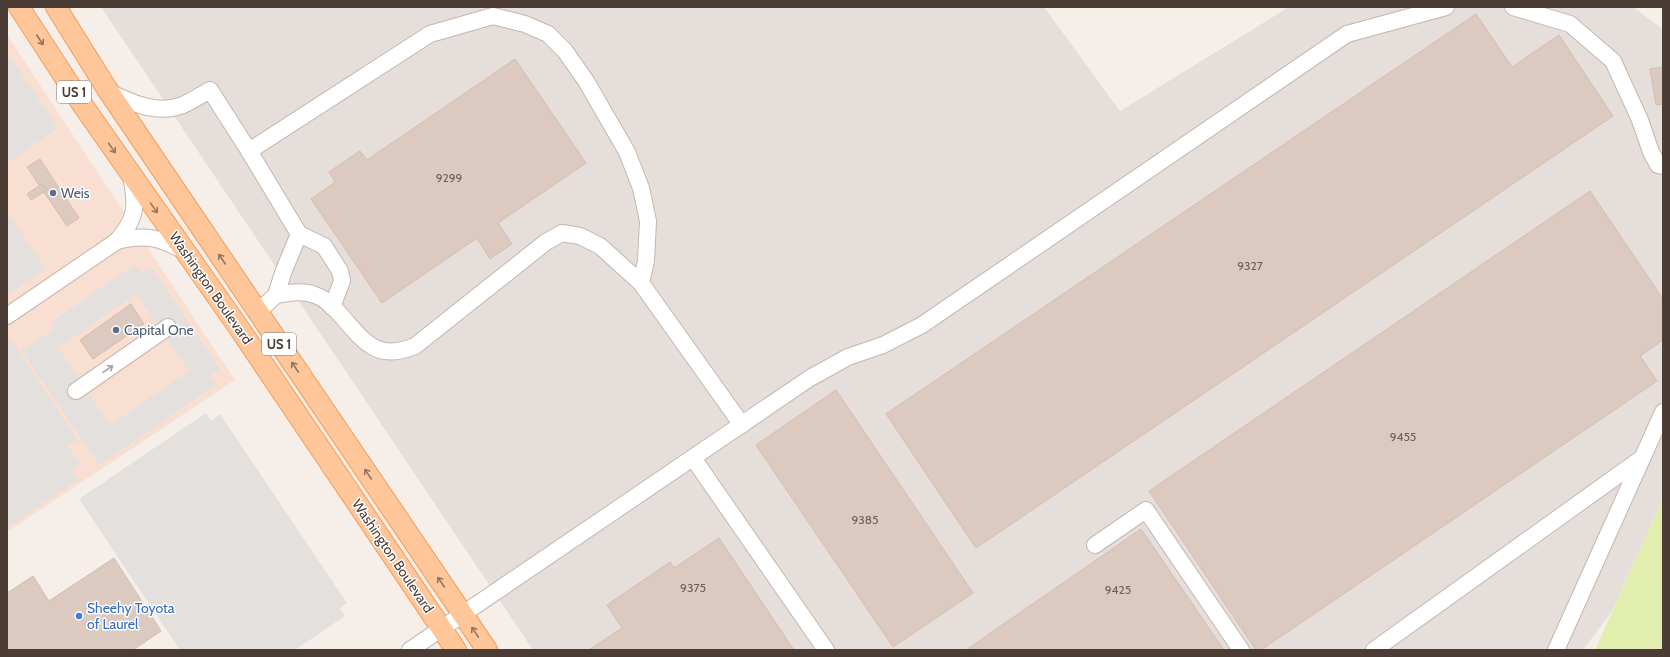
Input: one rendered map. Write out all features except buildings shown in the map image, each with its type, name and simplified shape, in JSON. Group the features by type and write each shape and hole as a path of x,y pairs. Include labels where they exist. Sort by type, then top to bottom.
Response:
{"main road":[{"name":"Washington Boulevard","path":"19,7 84,107 239,328 456,650"},
{"name":"Washington Boulevard","path":"56,7 109,92 487,650"}],"street":[{"path":"410,650 810,378 848,357 883,345 922,324 1347,34 1446,7"},
{"path":"1513,7 1570,24 1613,61 1640,120 1651,152 1658,165 1663,166"},
{"path":"249,151 430,34 493,16 525,24 548,34 565,51 586,81 628,152 641,188 648,221 646,261 641,283"},
{"path":"109,92 137,105 153,109 166,109 183,104 210,90 299,234 324,246 340,271 342,280 332,307"},
{"path":"7,316 117,241 128,228 134,212 135,197 131,176"},
{"path":"276,295 301,291 316,295 326,300 358,336 371,346 386,352 402,352 415,346 546,242 562,233 580,236 600,246 641,283 742,425"},
{"path":"258,312 276,295 284,270 299,234"},
{"path":"117,241 133,237 147,237 161,240 184,251"},
{"path":"76,391 168,327"},
{"path":"1556,650 1663,412"},
{"path":"693,458 826,650"},
{"path":"1374,650 1642,458"},
{"path":"1095,545 1146,510 1241,650"}],"shaded area":[{"path":"101,7 1044,7 1120,111 1289,7 1633,7 1663,29 1663,498 1612,611 1583,650 533,650"},
{"path":"7,35 235,380 7,532"},
{"path":"7,52 58,128 7,163"},
{"path":"7,212 46,269 7,295"},
{"path":"135,265 141,273 151,267 220,369 210,376 216,385 99,465 22,351 55,328 51,322","holes":["136,294 189,371 110,425 58,348"]},
{"path":"10,338 78,440 68,446 81,465 72,471 78,480 7,528 7,340"},
{"path":"206,413 211,421 220,414 347,603 340,608 345,616 295,650 180,650 79,499"}],"green space":[{"path":"1663,498 1663,650 1595,650"}],"place":[{"name":"Weis","path":"53,193"},
{"name":"Capital One","path":"116,330"},
{"name":"Sheehy Toyota of Laurel","path":"79,616"}]}
